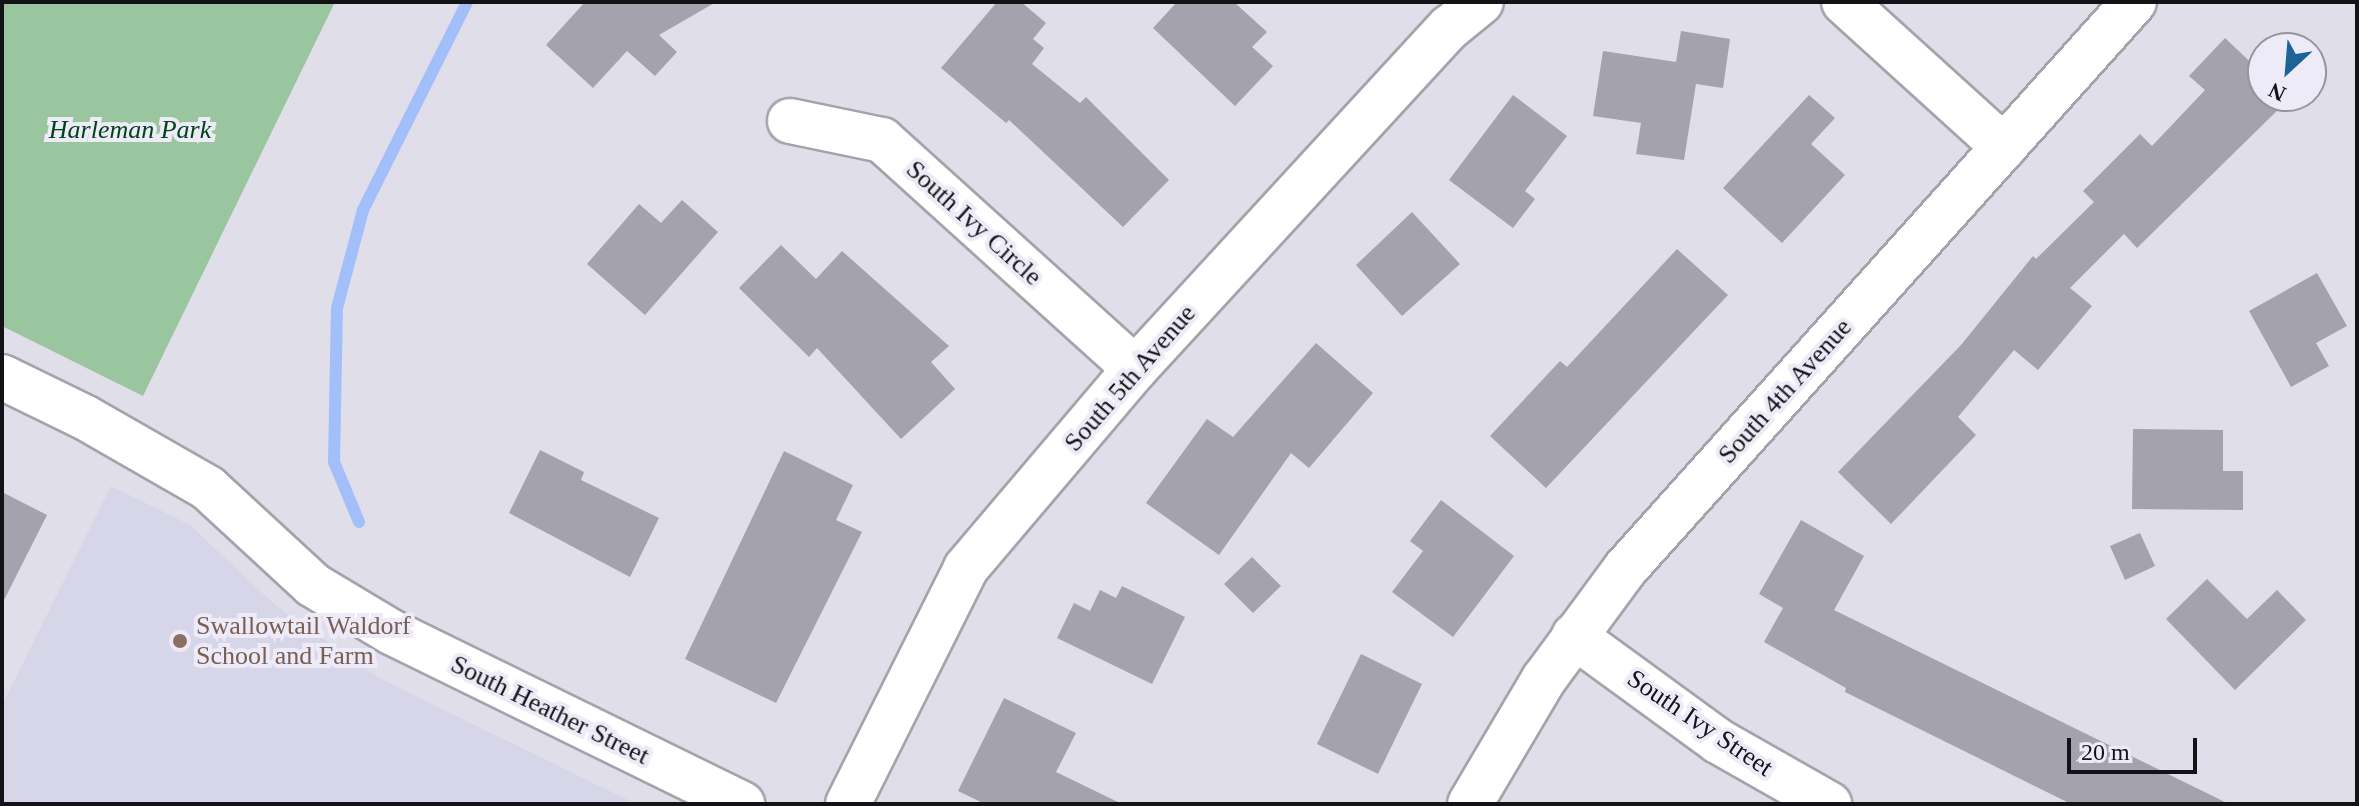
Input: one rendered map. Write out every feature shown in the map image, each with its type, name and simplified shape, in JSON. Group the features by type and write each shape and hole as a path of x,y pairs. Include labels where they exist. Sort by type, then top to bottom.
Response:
{"street":[{"name":"South 5th Avenue","path":"848,804 966,568 1135,369 1449,28 1481,2"},
{"path":"1844,2 2004,147"},
{"name":"South 4th Avenue","path":"1470,804 1574,636 1625,569 2134,2"},
{"name":"South Ivy Circle","path":"790,121 882,140 1135,369"},
{"name":"South Heather Street","path":"2,377 86,418 208,488 313,585 393,633 742,804"},
{"name":"South Ivy Street","path":"1574,636 1718,741 1829,804"}],"shaded area":[{"name":"Swallowtail Waldorf School and Farm","path":"111,486 190,525 274,604 379,678 636,804 2,804 2,705"}],"green space":[{"name":"Harleman Park","path":"2,2 335,2 143,396 2,326"}],"building":[{"path":"585,2 716,2 659,35 677,52 655,76 627,51 593,88 546,45"},
{"path":"997,2 1021,2 1046,23 1033,39 1044,48 1032,64 1080,103 1086,97 1169,180 1123,227 1009,120 1006,123 941,68"},
{"path":"1177,2 1234,2 1267,32 1252,47 1273,66 1235,106 1153,28"},
{"path":"1681,31 1730,39 1723,88 1696,84 1684,160 1636,154 1641,123 1593,116 1603,51 1676,62"},
{"path":"2225,38 2247,59 2247,112 2276,112 2137,248 2124,234 2070,288 2092,306 2038,370 2014,350 1958,417 1976,435 1891,524 1838,472 1961,345 2033,256 2036,259 2094,202 2083,191 2140,134 2152,146 2205,90 2189,76"},
{"path":"1513,95 1567,136 1525,191 1535,199 1513,228 1449,180"},
{"path":"1809,95 1835,118 1811,144 1845,175 1782,243 1723,188"},
{"path":"682,200 718,232 645,315 587,264 639,204 661,223"},
{"path":"1412,212 1460,264 1402,316 1356,265"},
{"path":"781,245 816,279 842,251 949,346 931,362 955,389 901,439 817,348 809,357 739,288"},
{"path":"1677,249 1728,295 1546,488 1490,436 1560,361 1567,367"},
{"path":"2317,273 2347,326 2316,343 2329,366 2291,387 2249,311"},
{"path":"1316,343 1373,393 1309,468 1291,453 1219,555 1146,503 1207,419 1233,437"},
{"path":"2133,429 2223,430 2223,471 2243,471 2243,510 2132,509"},
{"path":"540,450 584,472 581,480 659,518 630,577 509,513"},
{"path":"784,451 853,485 836,520 862,532 776,703 685,659"},
{"path":"2,492 47,515 2,604"},
{"path":"1441,500 1514,556 1453,637 1392,592 1423,551 1410,541"},
{"path":"1801,520 1864,556 1834,610 2229,804 2071,804 1845,692 1846,688 1764,642 1783,608 1759,594"},
{"path":"2140,533 2155,566 2125,580 2110,546"},
{"path":"1252,557 1281,586 1253,613 1224,584"},
{"path":"2207,579 2247,619 2277,590 2306,620 2235,690 2166,619"},
{"path":"1122,586 1185,617 1152,684 1057,638 1074,603 1090,611 1100,590 1116,598"},
{"path":"1361,654 1422,684 1378,774 1317,744"},
{"path":"1004,698 1076,733 1056,772 1122,804 985,804 958,791"}],"waterway":[{"path":"359,522 334,462 337,308 363,210 467,2"}],"place":[{"name":"Swallowtail Waldorf School and Farm","path":"180,641"}]}
